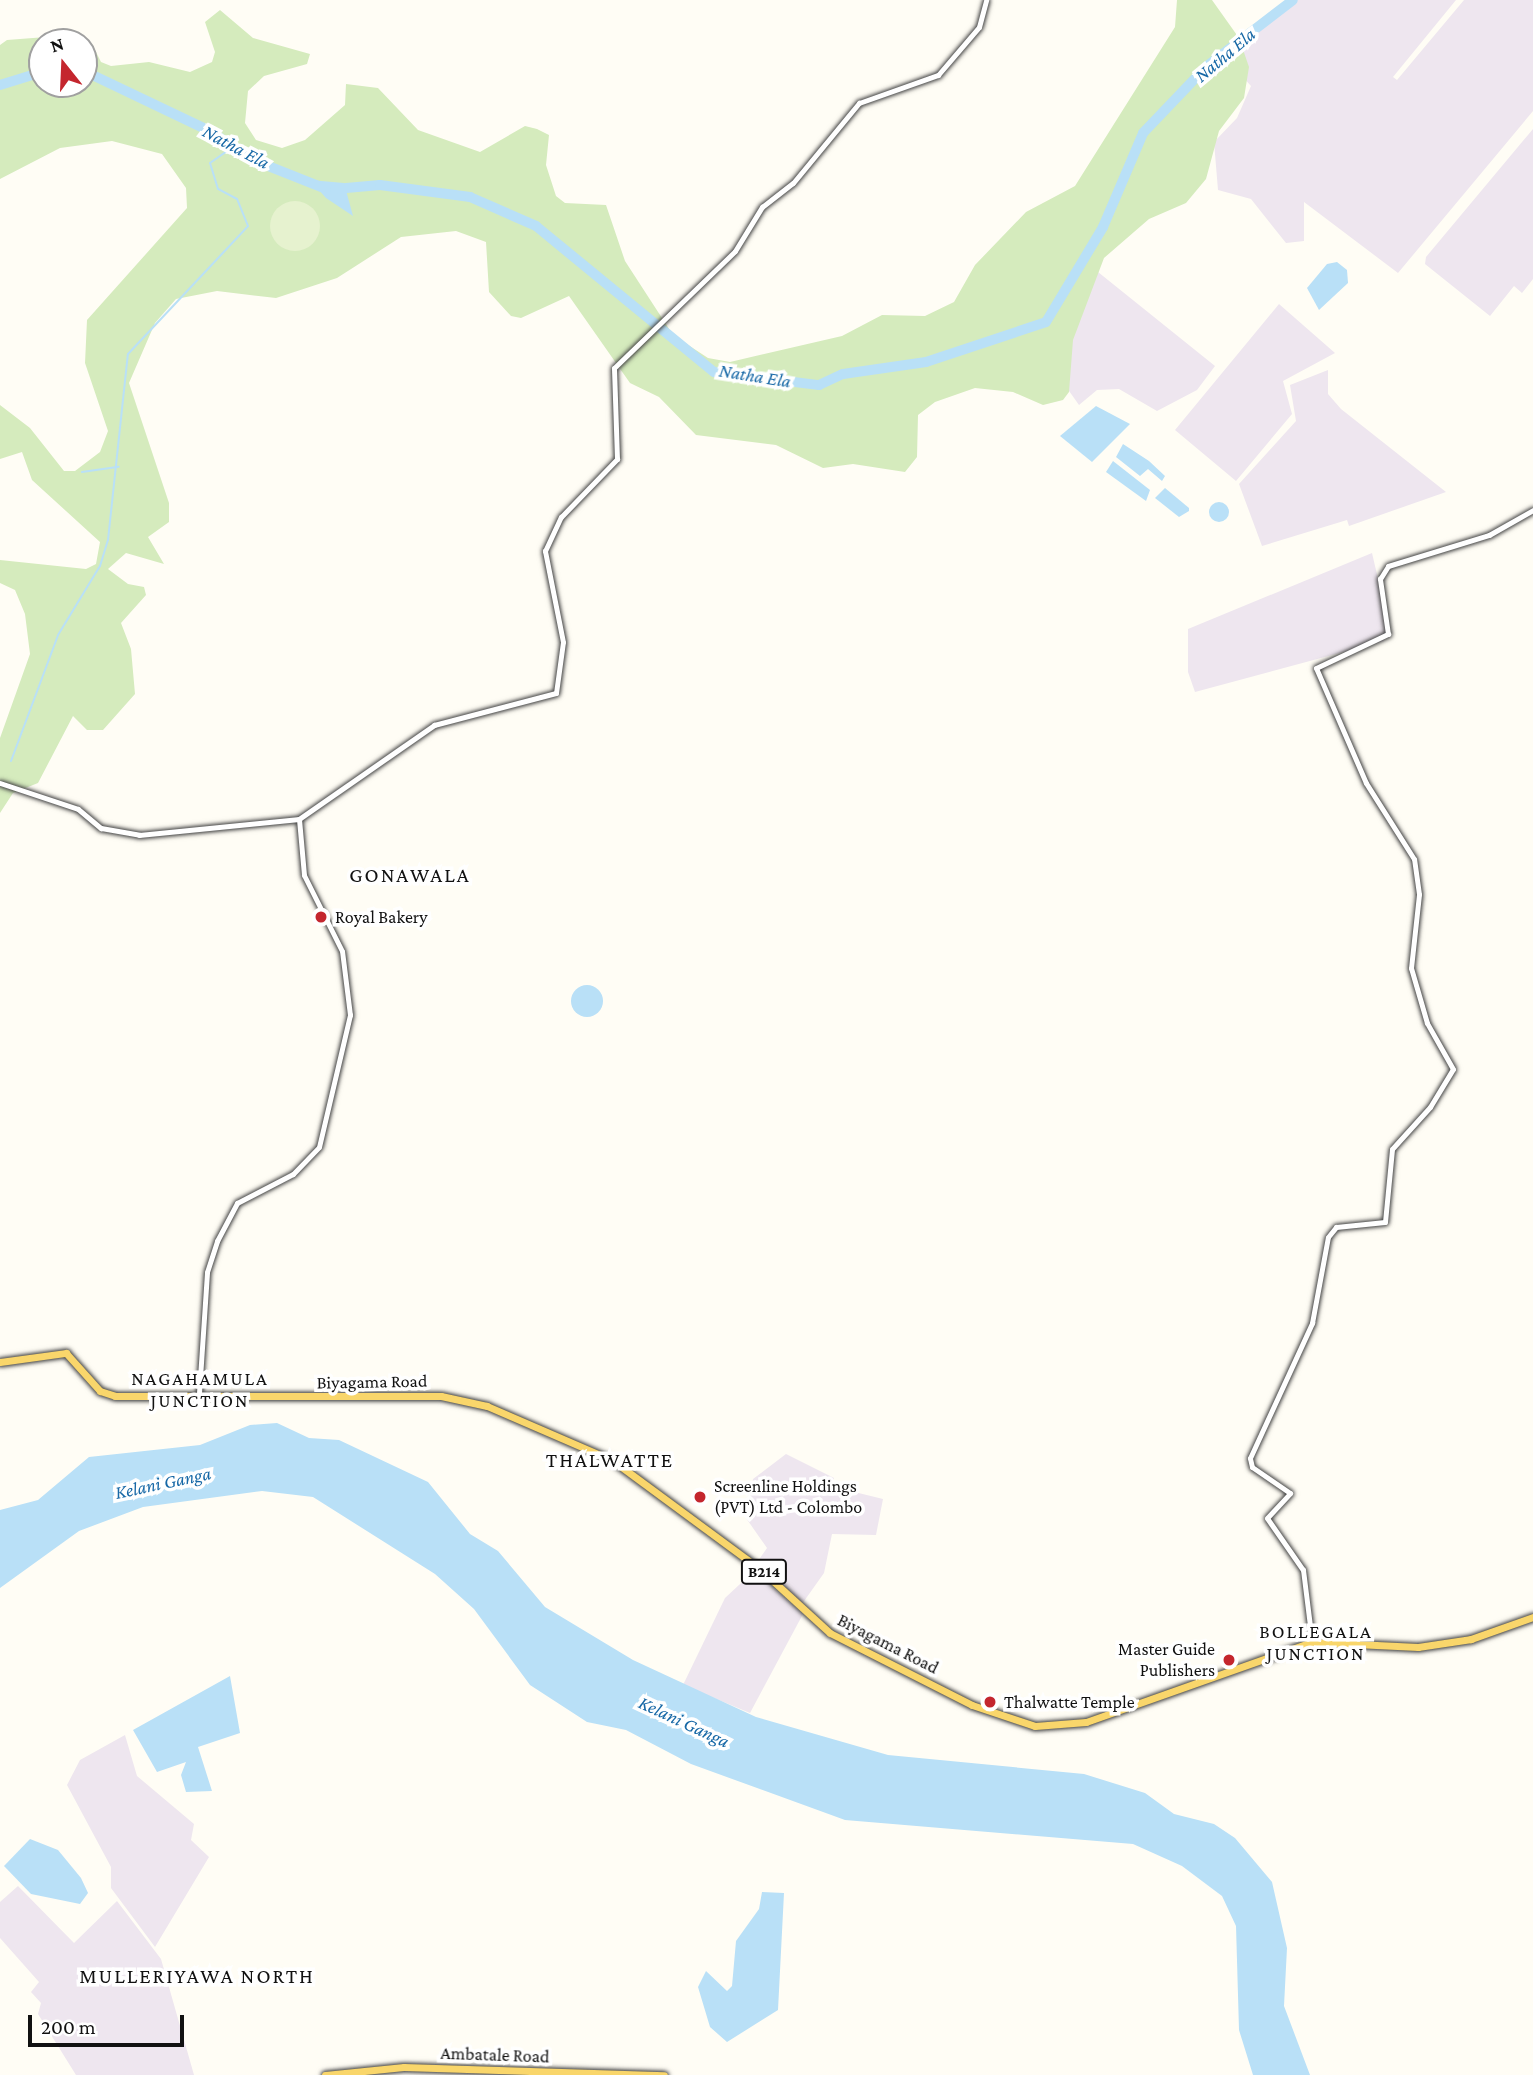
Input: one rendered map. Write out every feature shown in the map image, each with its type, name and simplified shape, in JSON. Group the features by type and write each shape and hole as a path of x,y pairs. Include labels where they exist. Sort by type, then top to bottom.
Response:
{"main road":[{"name":"Biyagama Road","path":"0,1362 57,1351 71,1356 106,1395 199,1393 290,1400 441,1396 517,1418 612,1460 761,1570 830,1633 972,1705 1035,1726 1086,1722 1312,1642 1418,1647 1471,1639 1533,1618"},
{"name":"Ambatale Road","path":"325,2075 404,2067 664,2075"}],"street":[{"path":"0,783 61,802 101,828 147,836 299,820 434,725 556,693 563,642 545,551 561,517 615,464 620,437 612,373 658,320 735,251 762,207 793,183 863,99 916,87 938,75 979,27 986,0"},
{"path":"1312,1642 1302,1566 1267,1518 1290,1493 1252,1467 1250,1458 1312,1323 1328,1237 1336,1227 1385,1222 1392,1149 1430,1107 1453,1069 1427,1023 1411,968 1419,894 1414,859 1366,783 1316,668 1388,634 1380,579 1388,566 1489,534 1533,510"},
{"path":"199,1393 206,1272 217,1241 237,1203 293,1174 319,1147 350,1015 342,951 304,875 299,820"}],"shaded area":[{"path":"1293,0 1456,0 1393,77 1397,80 1464,0 1533,0 1533,111 1398,273 1304,202 1304,241 1286,243 1251,199 1218,190 1214,142 1237,118 1251,86 1220,52"},
{"path":"1533,129 1533,279 1522,293 1514,286 1490,316 1425,264 1426,257"},
{"path":"1098,272 1215,366 1197,390 1157,411 1119,389 1097,390 1079,405 1057,374"},
{"path":"1279,304 1335,353 1283,381 1292,414 1236,481 1175,430"},
{"path":"1328,370 1328,394 1341,409 1446,492 1349,526 1347,520 1262,546 1239,484 1296,421 1290,385"},
{"path":"1372,553 1389,626 1384,641 1195,692 1188,672 1188,629"},
{"path":"786,1454 834,1478 830,1486 883,1499 876,1535 832,1534 824,1573 802,1604 756,1564 767,1548 746,1518 753,1479"},
{"path":"754,1571 803,1614 750,1713 683,1685 725,1598"},
{"path":"125,1735 137,1776 194,1824 191,1840 209,1857 155,1947 111,1888 111,1867 67,1785 80,1760"},
{"path":"18,1886 74,1943 117,1901 161,1959 194,2075 76,2075 38,2014 41,2003 31,1992 39,1982 0,1938 0,1902"}],"green space":[{"path":"1177,0 1212,0 1239,38 1249,67 1244,98 1219,131 1206,179 1186,203 1149,219 1104,258 1073,340 1069,392 1063,400 1043,405 1013,392 975,388 935,402 918,415 917,457 905,472 853,464 823,468 776,445 696,435 659,397 630,383 569,296 521,318 511,316 489,292 486,242 456,231 401,237 337,278 276,298 217,291 176,299 155,323 129,383 169,503 169,522 148,537 164,564 126,553 108,569 128,584 144,587 146,595 121,623 131,649 135,694 103,730 87,730 73,716 38,783 13,793 0,813 0,738 30,654 25,614 15,590 0,583 0,560 86,569 96,564 100,542 32,480 22,452 0,459 0,405 30,428 64,471 75,471 100,452 108,431 85,363 87,320 187,208 186,188 162,154 112,141 60,148 0,179 0,45 7,40 28,38 28,98 98,98 98,56 101,62 111,66 149,62 190,72 212,62 215,52 205,22 220,10 253,38 310,54 307,64 264,76 248,91 245,123 256,140 282,148 305,140 345,105 346,84 378,88 418,130 480,152 525,126 537,129 549,135 546,165 556,196 565,203 606,205 625,261 673,335 708,358 730,362 842,336 882,315 925,316 954,302 975,265 1026,212 1075,186 1175,27"},
{"path":"295,201 313,208 320,226 313,244 295,251 277,244 270,226 277,208"}],"water":[{"path":"310,180 344,183 353,216 326,198"},
{"path":"1337,262 1347,270 1348,283 1319,310 1307,288 1327,264"},
{"path":"1096,406 1130,424 1092,462 1060,436"},
{"path":"1123,444 1149,461 1165,476 1162,481 1148,469 1140,476 1116,457"},
{"path":"1113,461 1150,490 1146,501 1106,472"},
{"path":"1165,488 1189,508 1189,511 1179,517 1155,498"},
{"path":"1215,502 1223,502 1229,512 1223,522 1215,522 1209,516 1209,508"},
{"path":"587,985 598,990 603,1001 598,1012 587,1017 576,1012 571,1001 576,990"},
{"name":"Kelani Ganga","path":"277,1423 309,1438 339,1440 428,1482 470,1534 498,1551 545,1607 633,1660 756,1717 888,1755 1084,1774 1145,1793 1174,1814 1214,1824 1235,1838 1272,1882 1287,1948 1284,2006 1310,2075 1253,2075 1239,2030 1236,1926 1222,1896 1182,1866 1133,1844 845,1820 691,1764 626,1730 587,1722 530,1685 474,1609 435,1574 313,1497 262,1491 143,1507 79,1531 0,1588 0,1510 38,1500 89,1457 200,1445 250,1425"},
{"path":"230,1676 240,1733 198,1747 212,1791 186,1792 181,1775 186,1762 157,1772 133,1730"},
{"path":"30,1839 58,1850 81,1878 88,1893 80,1904 31,1894 4,1866"},
{"path":"762,1892 784,1893 778,2010 727,2042 710,2027 698,1987 706,1971 727,1991 732,1986 736,1941 759,1909"}],"waterway":[{"name":"Natha Ela","path":"335,189 380,185 470,197 536,226 714,372 819,385 843,374 926,362 1046,322 1103,227 1143,133 1207,66 1293,0"},
{"name":"Natha Ela","path":"0,85 28,76"},
{"name":"Natha Ela","path":"98,78 212,132 248,158 321,187"},
{"path":"11,761 58,635 100,566 108,540 128,354 248,226 237,199 218,189 210,163 233,147"},
{"path":"82,472 119,467"}],"place":[{"name":"Royal Bakery","path":"321,917"},
{"name":"Screenline Holdings (PVT) Ltd - Colombo","path":"700,1497"},
{"name":"Master Guide Publishers","path":"1229,1660"},
{"name":"Thalwatte Temple","path":"990,1702"}],"district":[{"name":"GONAWALA","path":"410,875"},
{"name":"NAGAHAMULA JUNCTION","path":"200,1390"},
{"name":"THALWATTE","path":"610,1460"},
{"name":"BOLLEGALA JUNCTION","path":"1316,1643"},
{"name":"MULLERIYAWA NORTH","path":"197,1976"}]}
